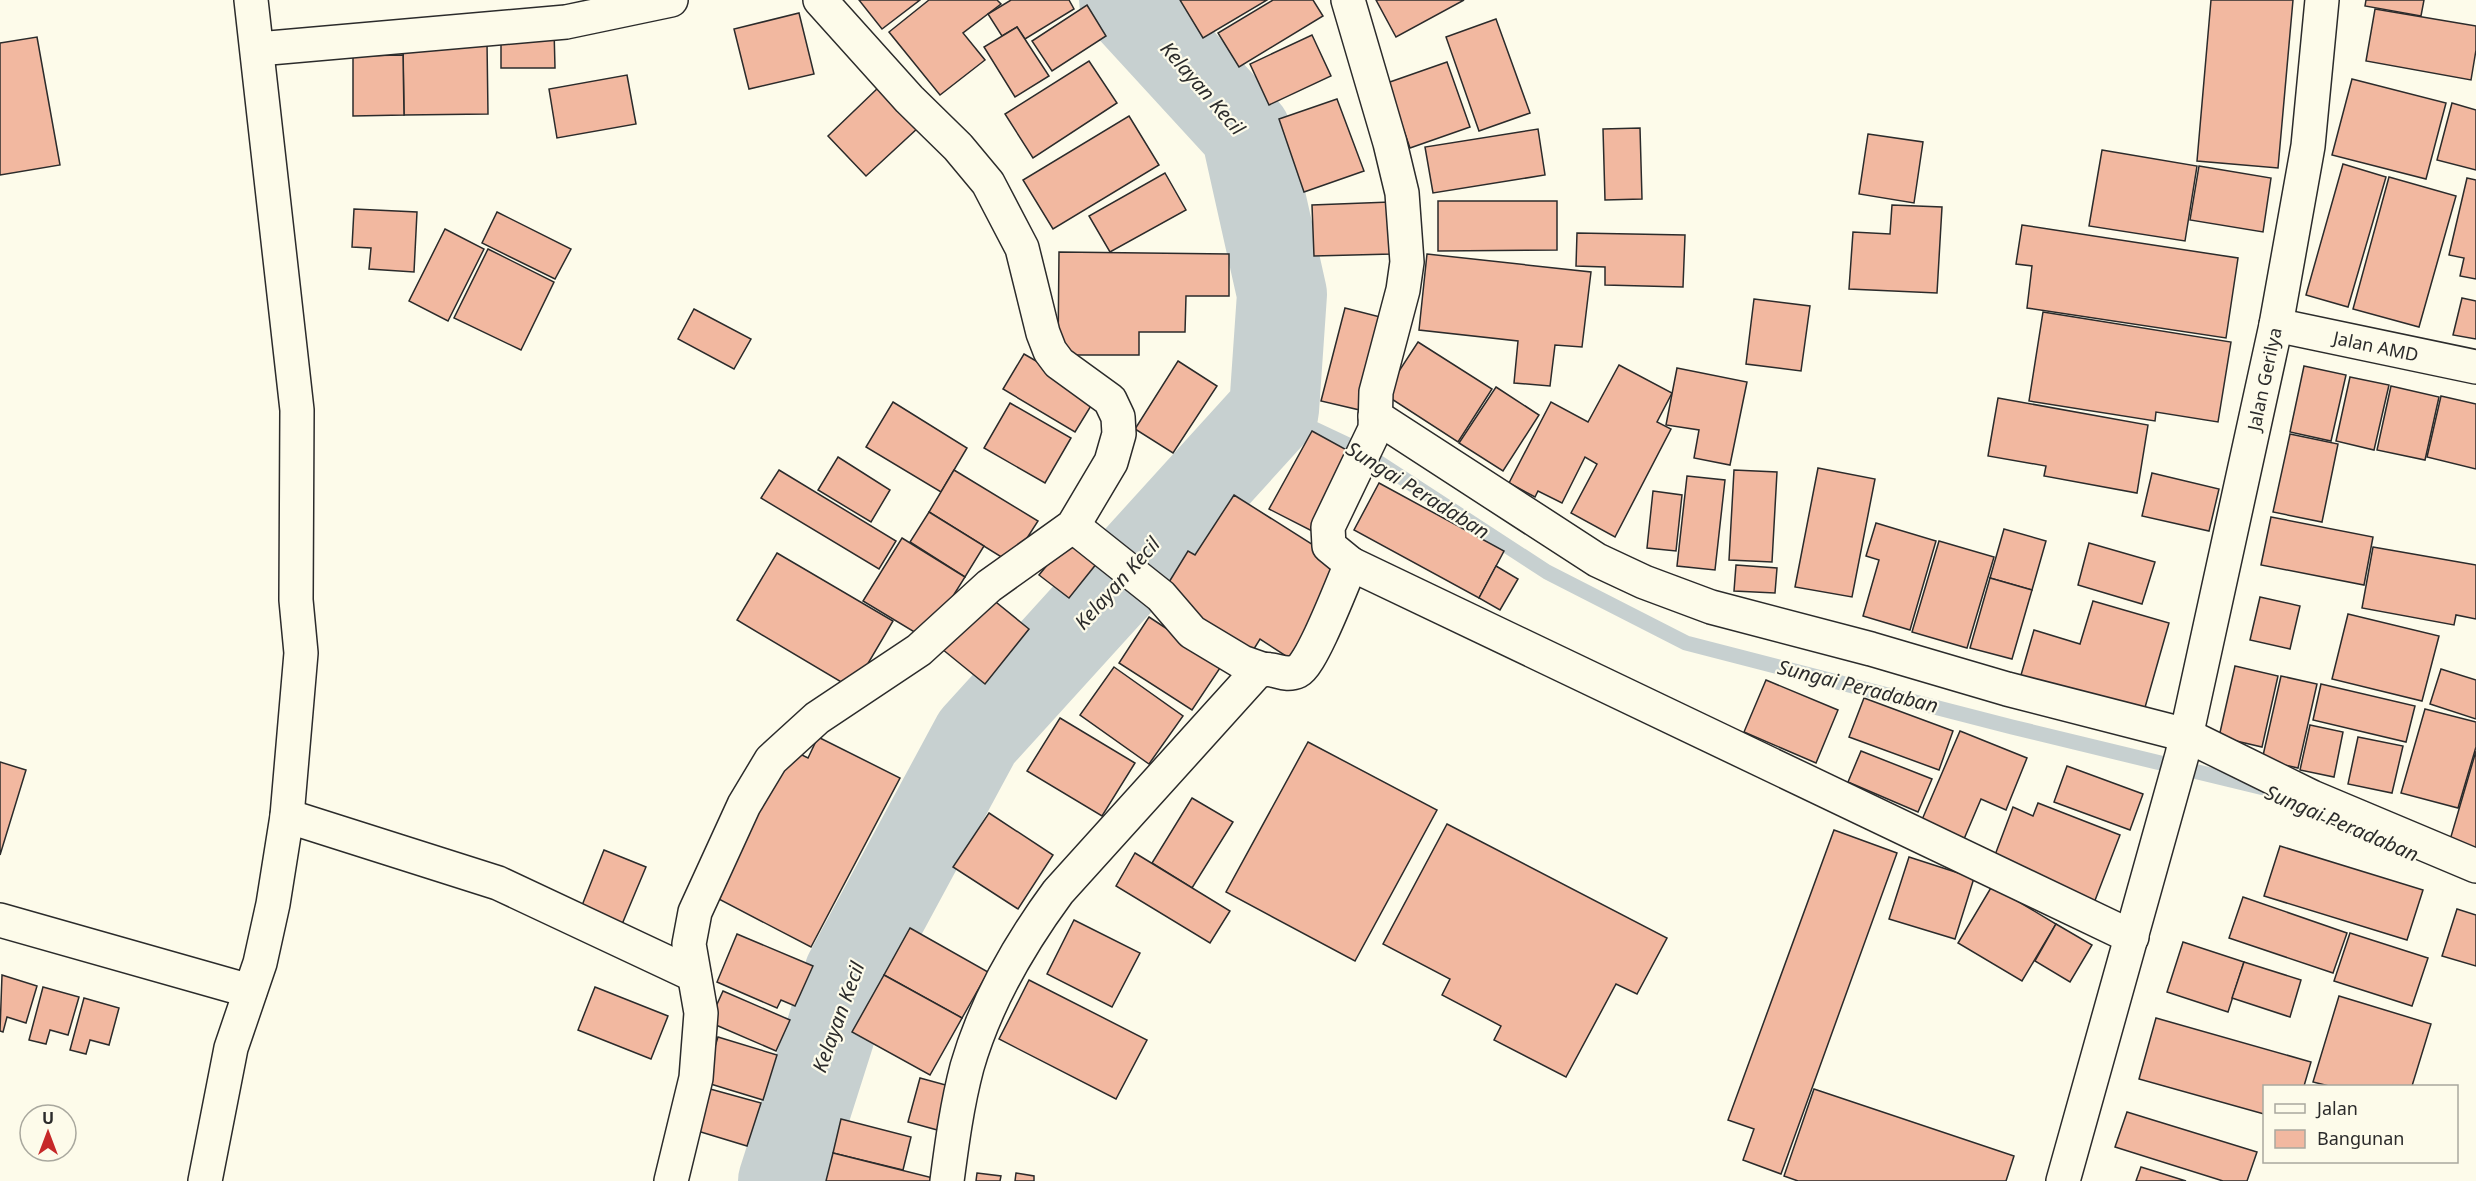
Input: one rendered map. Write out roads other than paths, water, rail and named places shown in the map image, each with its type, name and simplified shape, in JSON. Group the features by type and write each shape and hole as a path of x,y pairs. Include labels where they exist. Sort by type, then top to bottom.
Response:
{"street":[{"path":"205,1181 231,1048 260,963 273,904 287,816 301,653 296,600 297,410 251,0"},
{"path":"258,49 566,22 671,0"},
{"path":"671,1181 696,1078 701,1013 689,944 695,912 744,805 771,760 817,718 920,650 989,586 1072,526 1111,462 1119,434 1118,417 1110,400 1059,363 1050,351 1043,333 1022,248 988,183 820,0"},
{"path":"1348,0 1390,143 1402,193 1407,262 1403,290 1376,392 1375,423 1355,474 1328,527 1329,546 1351,564 2132,938"},
{"name":"Jalan Gerilya","path":"2063,1181 2184,745 2276,325 2308,146 2322,0"},
{"name":"Jalan AMD","path":"2276,325 2476,367"},
{"path":"1375,423 1597,560 1644,582 1711,607 1871,649 2184,745 2476,866"},
{"path":"1072,526 1161,596 1192,632 1242,662 1262,669"},
{"path":"947,1181 955,1120 979,1031 999,986 1034,925 1058,892 1255,674 1268,668 1288,674 1301,670 1312,652 1351,564"},
{"path":"287,816 498,883 694,975"},
{"path":"0,920 250,991"}],"waterway":[{"name":"Kelayan Kecil","path":"783,1181 849,974 977,737 1274,410 1282,294 1246,133 1124,0"},
{"name":"Sungai Peradaban","path":"1274,410 1361,451 1547,572 1686,643 2012,727 2268,789"}]}
